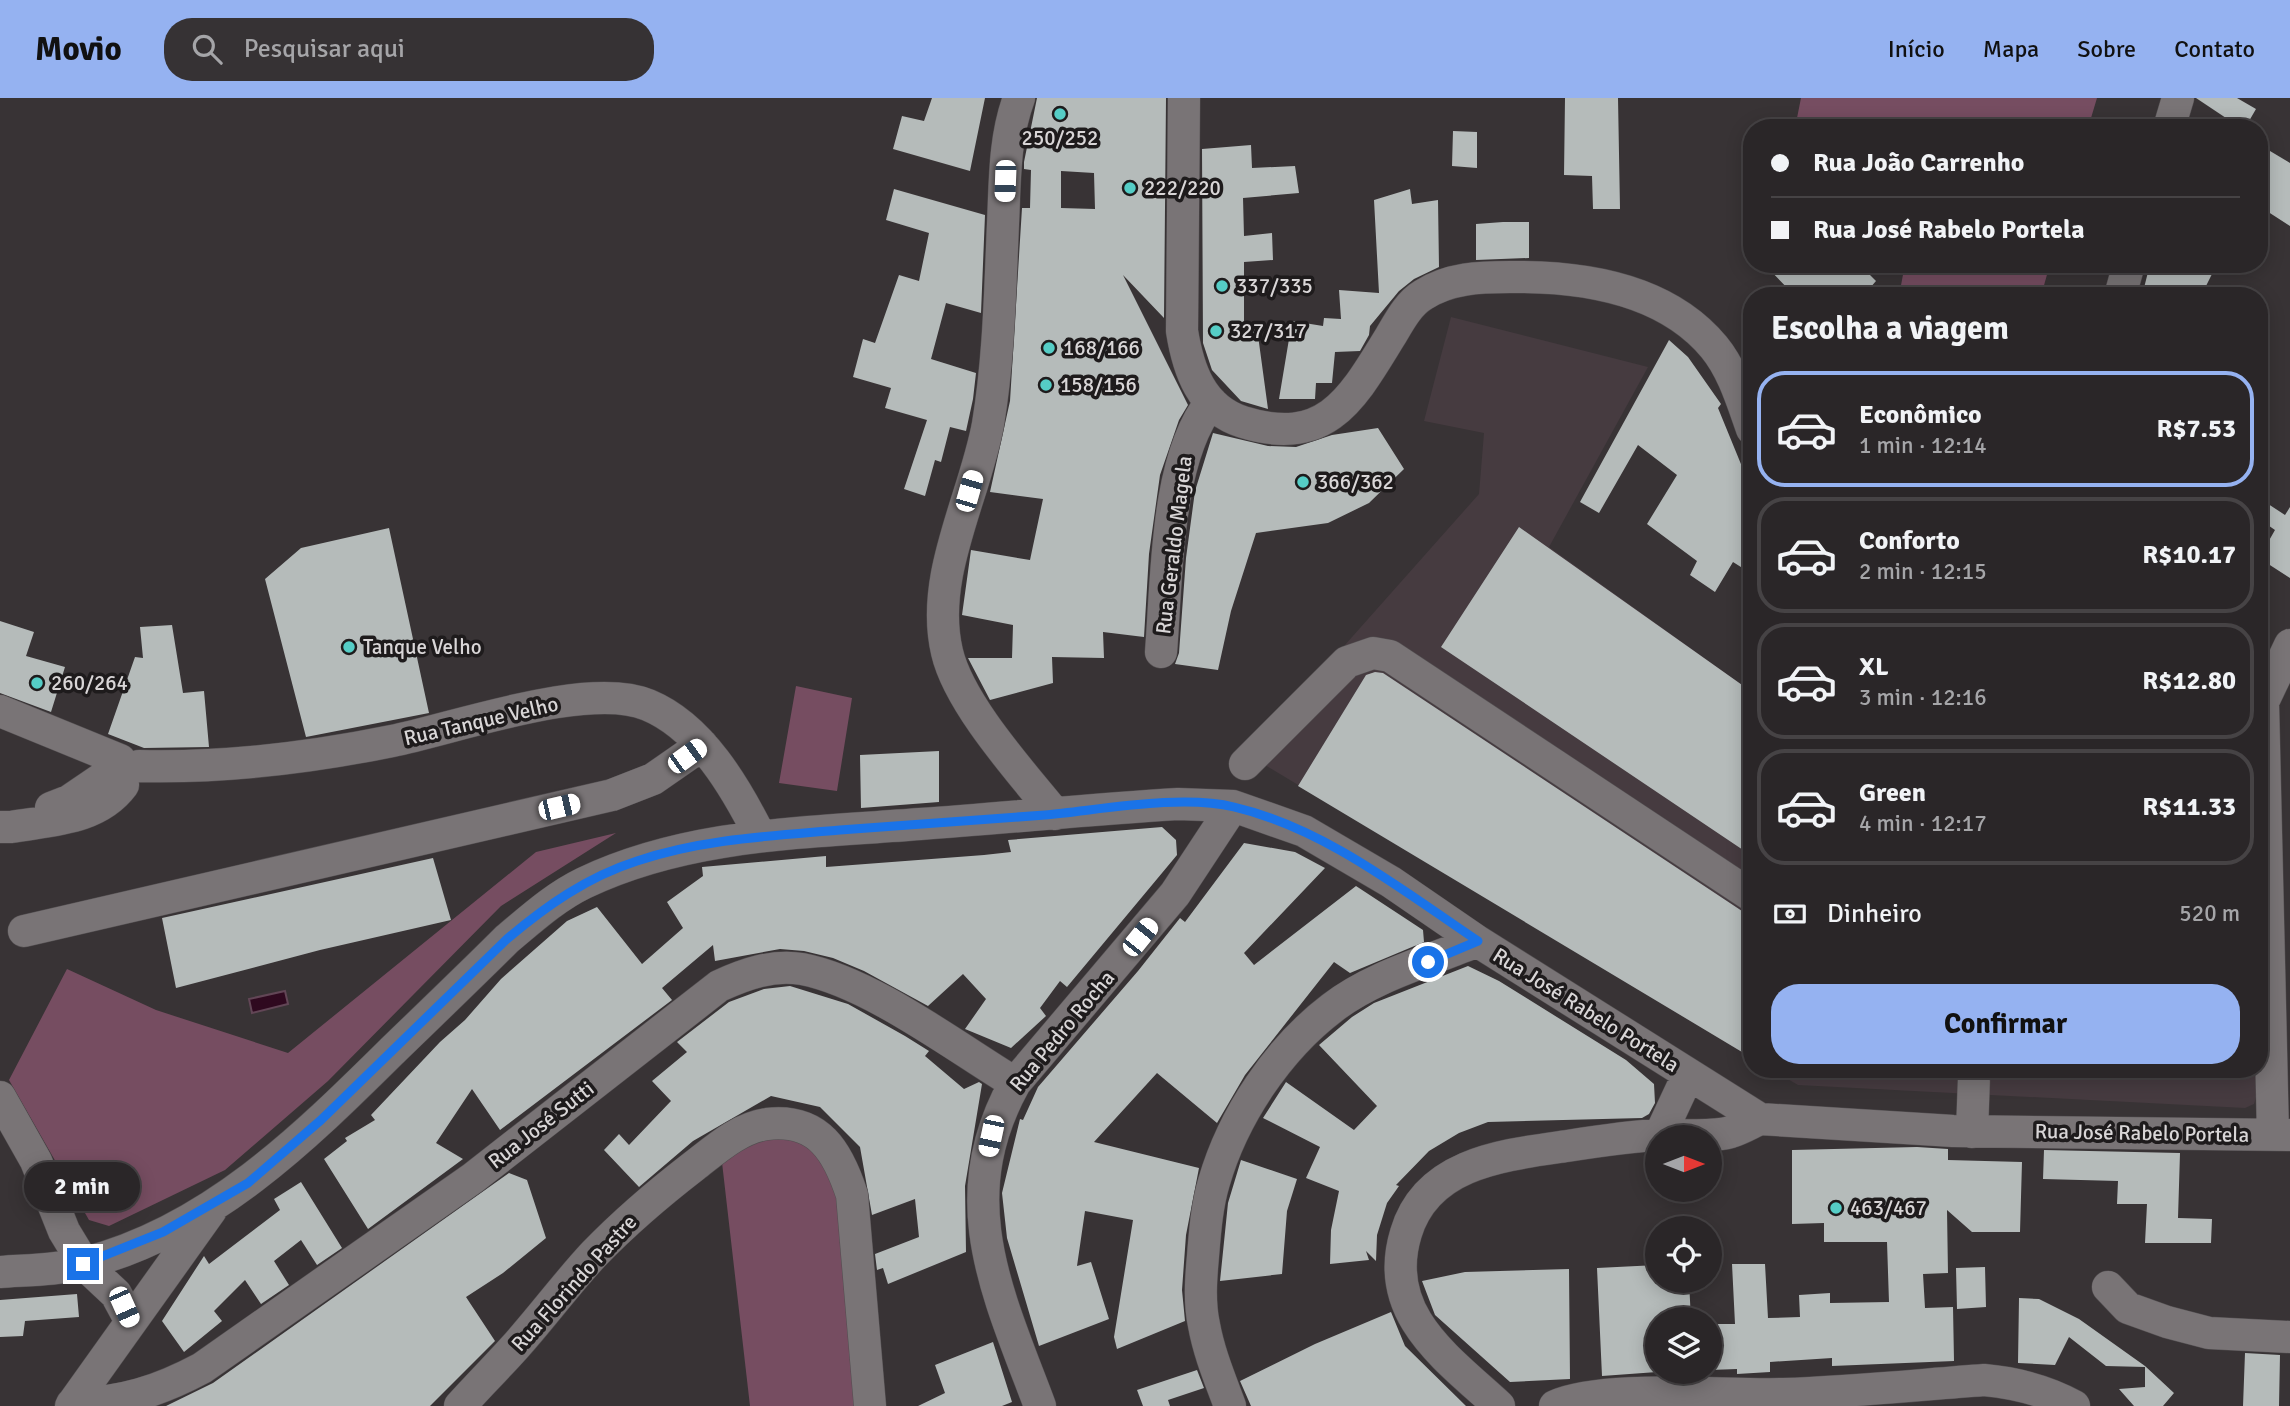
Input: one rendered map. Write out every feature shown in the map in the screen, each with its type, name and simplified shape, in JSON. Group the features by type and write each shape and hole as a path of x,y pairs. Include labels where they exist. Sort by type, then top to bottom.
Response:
{"street":[{"path":"1018,98 1006,157 996,367 987,428 948,580 943,624 953,671 967,698 1055,814"},
{"path":"1184,98 1181,331 1187,366 1211,402 1235,419 1256,426 1302,429 1318,424 1337,412 1362,382 1402,316 1421,296 1450,282 1483,277 1552,276 1595,283 1622,291 1681,317 1715,348 1731,373 1743,405"},
{"path":"2172,119 2178,98"},
{"name":"Rua Geraldo Magela","path":"1161,652 1181,462 1198,419 1211,402"},
{"path":"2281,1135 2271,702 2290,645"},
{"path":"1245,764 1347,662 1373,653 1390,656 1743,890"},
{"name":"Rua Tanque Velho","path":"0,711 126,773 235,780 302,773 395,757 485,733 594,712 620,714 642,721 694,750 736,794 760,836"},
{"path":"24,931 612,795 653,779 694,750"},
{"name":"Rua Tanque Velho","path":"694,750 718,799 728,840"},
{"path":"0,825 11,827 94,810 111,801 126,773"},
{"name":"Rua José Rabelo Portela","path":"0,1272 83,1264 145,1240 248,1183 283,1156 507,939 539,912 581,884 635,862 687,846 760,836 1178,804 1233,806 1304,831 1391,882 1478,941 1760,1119 1963,1132 2281,1135"},
{"name":"Rua Pedro Rocha","path":"1040,1406 998,1295 986,1251 982,1205 985,1167 1000,1108 1014,1083 1175,894 1233,806"},
{"path":"1230,1406 1203,1322 1201,1283 1205,1229 1214,1182 1233,1132 1260,1087 1294,1042 1333,1007 1367,987 1478,941"},
{"name":"Rua José Sutti","path":"72,1405 131,1399 167,1387 202,1368 473,1178 719,986 746,974 772,969 801,969 848,984 1014,1083"},
{"path":"1665,1125 1688,1075"},
{"path":"1960,1078 1963,1132"},
{"path":"1963,1132 1974,1078"},
{"path":"0,1097 21,1130 64,1231 83,1264 116,1294 130,1320"},
{"path":"1722,1132 1731,1132 1760,1119"},
{"name":"Rua Florindo Pastre","path":"460,1406 594,1254 650,1201 720,1145 746,1130 768,1124 793,1125 815,1133 832,1148 842,1164 852,1195 870,1406"},
{"path":"1499,1406 1431,1343 1408,1307 1399,1282 1399,1255 1407,1227 1425,1197 1446,1178 1470,1164 1506,1154 1645,1137"},
{"path":"72,1405 130,1320 216,1203"},
{"path":"2108,1287 2128,1308 2209,1334 2290,1337"},
{"path":"1555,1406 1587,1397 1625,1395 1790,1400 1984,1380 2015,1383 2054,1395 2074,1406"}],"shaded area":[{"path":"1801,98 2097,98 2091,119 1797,119"},
{"path":"1903,273 2047,273 2044,287 1901,287"},
{"path":"1451,317 1648,367 1549,547 1743,686 1743,1053 1255,759 1321,672 1479,494 1484,433 1424,421"},
{"path":"796,686 852,698 837,791 779,783"},
{"path":"616,833 501,906 328,1081 225,1170 109,1226 89,1220 9,1080 67,969 156,1010 288,1053 536,852"},
{"path":"285,991 288,1004 252,1013 249,999"},
{"path":"1786,1078 2257,1078 2258,1090 2254,1104 2245,1108 1798,1085"},
{"path":"768,1124 832,1148 876,1406 750,1406 720,1145"}],"building":[{"path":"932,98 985,98 970,171 893,149 902,116 924,121"},
{"path":"1037,98 1166,98 1164,318 1123,275 1188,405 1179,420 1160,475 1149,554 1144,637 1103,632 1104,658 1052,657 1053,683 990,700 968,658 1012,658 1013,625 962,615 971,550 1030,560 1043,499 990,492 1010,401 1022,208 1030,208 1031,170 1024,169","holes":["1061,171 1094,173 1095,209 1061,208"]},
{"path":"1565,98 1618,98 1620,209 1593,209 1592,176 1564,175"},
{"path":"2196,98 2237,98 2256,109 2250,119 2228,119"},
{"path":"1453,131 1477,132 1477,168 1452,166"},
{"path":"1251,145 1252,168 1295,166 1299,193 1243,198 1244,236 1272,233 1273,260 1244,262 1244,330 1257,328 1268,409 1241,401 1212,370 1203,343 1202,149"},
{"path":"2270,151 2290,163 2290,226 2268,212"},
{"path":"894,189 985,215 981,313 946,303 931,359 976,373 973,399 966,431 950,427 941,462 935,460 925,496 904,489 927,420 885,408 891,388 853,377 863,339 875,343 899,275 919,281 929,233 886,220"},
{"path":"1410,189 1412,204 1438,200 1439,267 1414,279 1399,291 1370,326 1369,335 1360,351 1335,352 1332,383 1316,383 1315,399 1279,399 1292,321 1323,326 1324,318 1341,319 1339,290 1379,293 1374,200"},
{"path":"1529,222 1529,258 1476,260 1476,224"},
{"path":"1773,273 1868,273 1876,281 1871,287 1786,287"},
{"path":"2148,273 2212,273 2206,287 2144,287"},
{"path":"1669,340 1688,357 1721,404 1718,408 1743,469 1743,568 1733,562 1715,592 1690,575 1697,561 1647,524 1677,475 1638,445 1599,513 1580,502"},
{"path":"1378,428 1404,469 1369,503 1328,523 1256,533 1231,611 1218,670 1175,664 1179,653 1186,558 1195,491 1213,433 1268,446 1296,447 1332,435"},
{"path":"2268,504 2285,515 2290,507 2290,578 2268,564 2268,542 2275,530 2268,525"},
{"path":"1519,527 1743,686 1743,850 1441,647"},
{"name":"Tanque Velho","path":"389,528 429,713 306,737 265,579 301,548"},
{"path":"0,621 34,632 26,656 65,667 51,712 0,693"},
{"path":"172,625 183,693 204,691 209,747 144,748 108,734 135,657 143,658 140,627"},
{"path":"1383,673 1743,911 1743,1053 1298,786 1366,675"},
{"path":"939,751 939,802 861,808 860,755"},
{"path":"1162,827 1176,840 1177,855 1067,987 1060,981 1040,1008 1046,1016 1011,1048 965,1029 986,999 963,974 928,1006 864,971 833,958 780,949 715,961 713,945 662,988 672,1000 500,1130 472,1089 436,1143 463,1159 368,1229 324,1159 347,1141 345,1138 375,1120 371,1115 440,1042 465,1020 501,979 567,921 597,907 642,964 683,928 667,902 703,876 702,867 826,856 826,867 984,855 1011,852 1008,840"},
{"path":"1244,843 1295,852 1325,868 1244,953 1254,965 1356,886 1423,930 1424,942 1350,973 1334,962 1245,1075 1217,1123 1157,1073 1094,1142 1199,1168 1186,1235 1182,1290 1185,1321 1117,1349 1114,1337 1133,1220 1085,1211 1077,1266 1091,1262 1109,1319 1039,1346 1007,1238 1002,1193 1020,1119 1023,1120 1038,1087 1180,918 1185,922"},
{"path":"433,858 451,920 320,950 176,988 162,918"},
{"path":"1468,966 1499,981 1626,1060 1654,1084 1655,1103 1649,1114 1642,1118 1488,1122 1459,1133 1429,1151 1396,1185 1399,1186 1387,1203 1377,1235 1376,1261 1366,1251 1369,1260 1330,1264 1331,1230 1339,1191 1306,1178 1320,1147 1263,1118 1286,1082 1354,1130 1377,1106 1319,1045 1352,1017 1374,1003"},
{"path":"790,986 848,1004 905,1036 929,1051 925,1056 964,1089 979,1082 982,1084 965,1186 966,1252 888,1284 883,1268 877,1270 875,1254 919,1237 915,1199 872,1215 860,1147 820,1107 771,1096 693,1141 639,1187 604,1150 619,1134 629,1145 671,1101 652,1081 687,1052 677,1042 729,1002 764,989"},
{"path":"1917,1147 1948,1149 1948,1160 2022,1162 2020,1232 1972,1232 1947,1210 1948,1273 1923,1274 1925,1308 1953,1307 1954,1361 1832,1366 1832,1358 1770,1362 1770,1372 1737,1374 1737,1369 1722,1370 1722,1324 1735,1324 1732,1264 1765,1264 1768,1318 1800,1317 1799,1295 1830,1293 1830,1303 1889,1302 1887,1242 1824,1242 1824,1223 1792,1224 1792,1150"},
{"path":"2044,1150 2180,1153 2178,1218 2212,1219 2211,1243 2145,1243 2147,1204 2117,1204 2118,1181 2043,1179"},
{"path":"1241,1160 1297,1179 1287,1211 1282,1274 1220,1281 1228,1203"},
{"path":"509,1173 527,1180 546,1238 503,1273 466,1297 495,1341 430,1406 166,1406 213,1383"},
{"path":"301,1182 342,1248 317,1265 301,1240 274,1261 289,1285 261,1304 245,1280 214,1311 222,1321 184,1352 162,1321 204,1256 209,1264 280,1210 274,1199"},
{"path":"1645,1266 1645,1293 1690,1293 1690,1307 1645,1307 1645,1373 1602,1376 1597,1268"},
{"path":"1985,1267 1986,1307 1957,1309 1956,1268"},
{"path":"1569,1269 1570,1379 1510,1382 1435,1315 1422,1281 1465,1272"},
{"path":"77,1294 79,1317 25,1321 23,1336 0,1337 0,1300"},
{"path":"2019,1298 2039,1299 2079,1319 2145,1366 2174,1393 2163,1406 2134,1406 2119,1389 2145,1387 2145,1367 2106,1366 2069,1337 2055,1365 2018,1363"},
{"path":"1391,1312 1405,1346 1466,1406 1251,1406 1240,1381 1315,1344"},
{"path":"993,1342 1012,1402 1002,1406 918,1406 945,1393 935,1365"},
{"path":"2245,1353 2280,1355 2279,1406 2243,1406"},
{"path":"1197,1370 1204,1388 1168,1400 1170,1406 1143,1406 1137,1390"}],"place":[{"name":"250/252","path":"1060,114"},
{"name":"222/220","path":"1130,188"},
{"name":"337/335","path":"1222,286"},
{"name":"327/317","path":"1216,331"},
{"name":"168/166","path":"1049,348"},
{"name":"158/156","path":"1046,385"},
{"name":"366/362","path":"1303,482"},
{"name":"Tanque Velho","path":"349,647"},
{"name":"260/264","path":"37,683"},
{"name":"463/467","path":"1836,1208"}],"route":[{"path":"83,1264 163,1232 248,1183 283,1156 507,939 539,912 581,884 635,862 687,846 760,836 1136,806 1233,806 1304,831 1391,882 1478,941 1428,962"}]}
